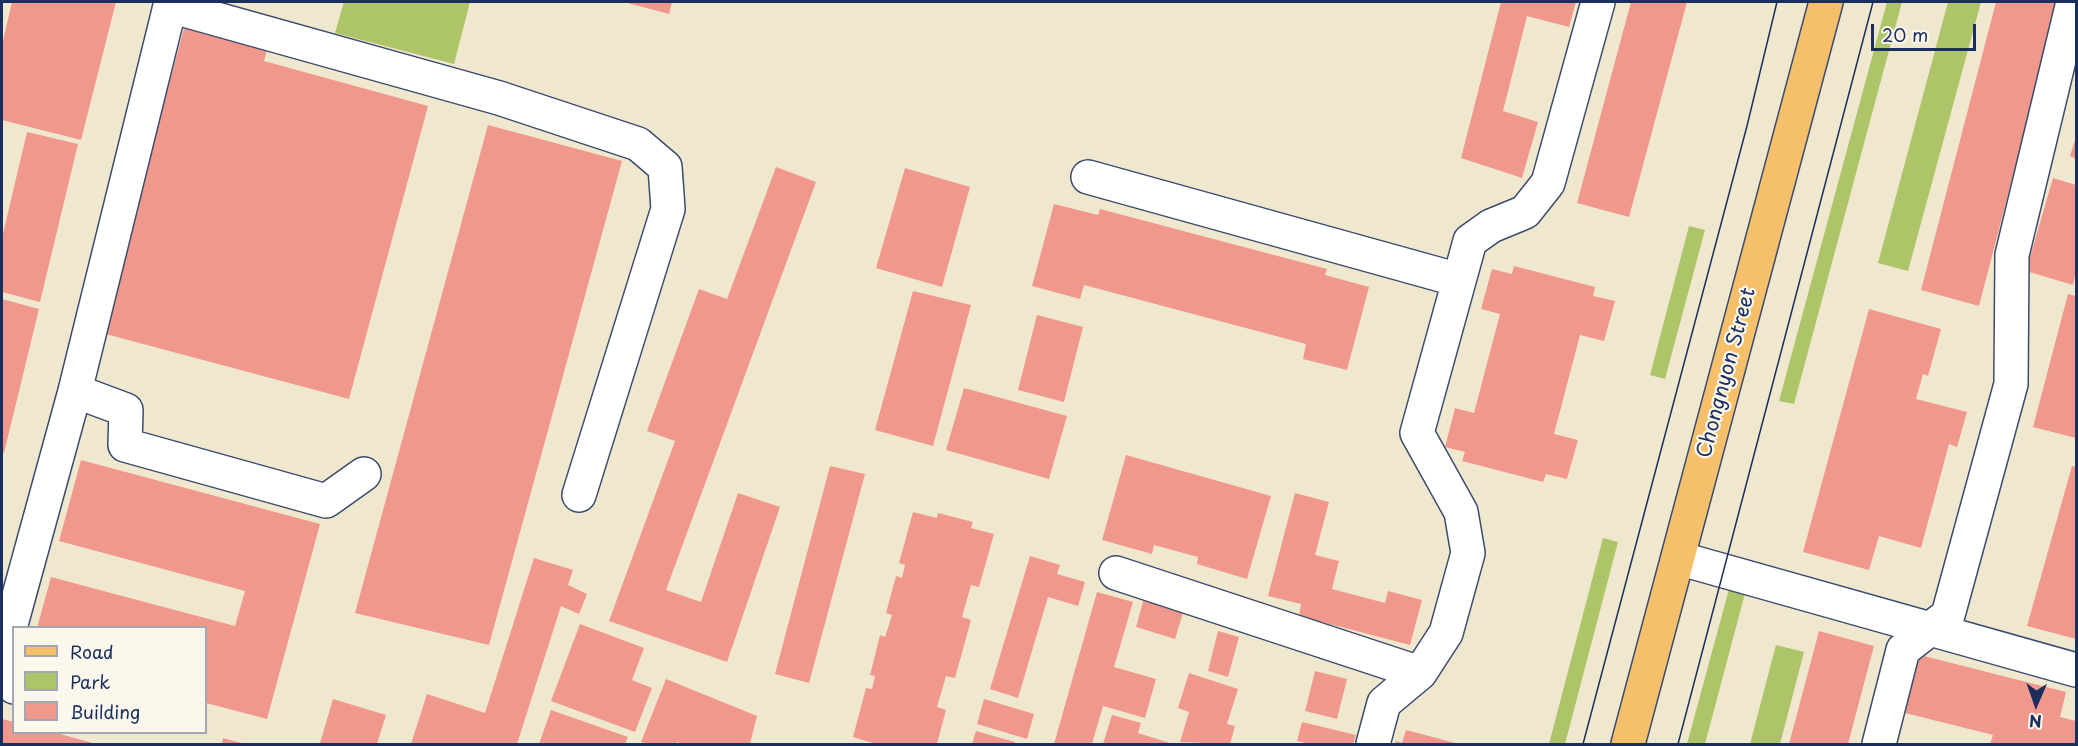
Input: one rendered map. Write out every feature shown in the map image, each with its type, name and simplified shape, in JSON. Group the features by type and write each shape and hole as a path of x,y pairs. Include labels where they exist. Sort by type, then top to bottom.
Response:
{"main road":[{"name":"Chongnyon Street","path":"1628,744 1826,2"}],"street":[{"path":"1373,744 1384,703 1420,673 1446,633 1468,553 1461,512 1417,433 1470,241 1491,226 1525,212 1548,183 1598,2"},
{"path":"1879,744 1904,650 1948,615 2011,384 2012,255 2073,2"},
{"path":"12,685 3,675 4,650 75,391 170,4 499,98 638,144 665,167 668,209 579,495"},
{"path":"1088,177 1459,280"},
{"path":"75,391 126,410 125,445 326,501 364,474"},
{"path":"1678,558 2076,670"},
{"path":"1116,573 1420,673"}],"green space":[{"path":"344,2 470,2 454,64 335,33"},
{"path":"1887,2 1902,2 1794,404 1779,401"},
{"path":"1948,2 1981,2 1908,271 1878,263"},
{"path":"1689,226 1705,230 1665,379 1650,375"},
{"path":"1603,538 1618,542 1565,744 1549,744"},
{"path":"1732,578 1748,582 1705,744 1687,744"},
{"path":"1776,645 1804,652 1780,744 1750,744"}],"building":[{"path":"12,2 116,2 81,140 2,120 2,45"},
{"path":"624,2 672,2 669,14"},
{"path":"1501,2 1576,2 1569,27 1527,16 1503,111 1538,122 1522,178 1461,158"},
{"path":"1631,2 1687,2 1629,217 1577,203"},
{"path":"1996,2 2058,2 1979,306 1921,290"},
{"path":"186,21 269,43 264,61 428,106 349,399 102,333"},
{"path":"488,125 622,161 489,645 355,613"},
{"path":"27,132 78,144 40,302 2,292 2,238"},
{"path":"2076,137 2076,159 2070,156"},
{"path":"776,167 816,182 666,590 701,602 738,493 780,507 727,662 609,621 675,441 647,431 699,289 727,299"},
{"path":"905,168 970,187 942,287 876,268"},
{"path":"2053,178 2076,185 2076,271 2073,285 2026,271"},
{"path":"1054,204 1098,215 1100,209 1327,269 1325,275 1369,287 1347,370 1303,359 1306,344 1084,285 1080,299 1032,286"},
{"path":"1514,266 1595,287 1593,296 1615,301 1604,341 1580,335 1554,434 1578,440 1567,479 1546,474 1543,482 1462,461 1465,452 1445,447 1455,408 1474,413 1500,314 1481,309 1492,269 1512,274"},
{"path":"913,291 971,305 933,446 875,430"},
{"path":"2068,294 2076,296 2076,438 2033,427"},
{"path":"2,299 39,309 4,453 2,452"},
{"path":"1869,309 1941,329 1928,376 1923,374 1916,399 1967,412 1957,447 1949,444 1921,548 1879,536 1869,570 1803,552"},
{"path":"1037,315 1083,327 1064,402 1018,390"},
{"path":"964,388 1067,416 1049,479 946,450"},
{"path":"1126,455 1271,496 1247,579 1197,564 1198,557 1154,545 1152,554 1102,540"},
{"path":"81,460 320,524 267,719 207,703 207,626 38,626 51,577 235,626 245,591 59,541"},
{"path":"830,466 865,474 809,683 775,674"},
{"path":"2072,466 2076,467 2076,639 2027,626"},
{"path":"1295,493 1329,502 1315,555 1339,561 1332,589 1385,603 1388,591 1422,600 1410,645 1299,616 1301,604 1268,596"},
{"path":"913,512 937,518 938,513 973,522 971,528 994,534 979,587 971,585 962,617 971,620 955,678 946,676 937,707 946,710 937,744 876,744 853,737 866,688 872,689 875,676 870,675 880,635 885,637 892,615 886,613 896,576 902,578 905,565 899,563"},
{"path":"1030,556 1060,565 1057,574 1085,582 1078,606 1048,597 1018,698 990,689"},
{"path":"534,558 573,570 568,585 587,594 579,614 561,606 517,744 411,744 427,694 485,713"},
{"path":"1146,591 1186,603 1175,639 1136,627"},
{"path":"1097,592 1133,602 1114,667 1156,679 1145,718 1103,706 1092,744 1054,744"},
{"path":"580,624 644,648 632,680 652,688 635,732 551,701"},
{"path":"1218,631 1239,637 1228,677 1208,671"},
{"path":"1819,631 1874,646 1848,744 1789,744"},
{"path":"1920,655 2066,692 2060,717 2076,721 2076,744 1990,744 1993,735 1905,713"},
{"path":"1315,671 1347,679 1337,719 1305,711"},
{"path":"1189,673 1238,689 1227,724 1235,726 1230,744 1180,742 1189,712 1178,708"},
{"path":"666,679 757,716 750,744 683,744 677,742 676,744 648,744 641,742"},
{"path":"333,699 386,715 377,744 320,743"},
{"path":"984,699 1034,714 1027,739 977,724"},
{"path":"551,710 628,737 625,744 539,744"},
{"path":"1112,715 1141,723 1138,733 1173,744 1103,744"},
{"path":"2,719 12,722 12,734 60,734 96,744 2,744"},
{"path":"1302,722 1356,735 1353,744 1310,744 1297,741"},
{"path":"1406,730 1459,744 1395,744 1396,741 1402,743"},
{"path":"976,731 1015,742 1014,744 972,744"},
{"path":"223,738 245,744 222,744"}],"tram line":[{"path":"1583,744 1747,126 1777,2"},
{"path":"1678,744 1873,2"}]}
